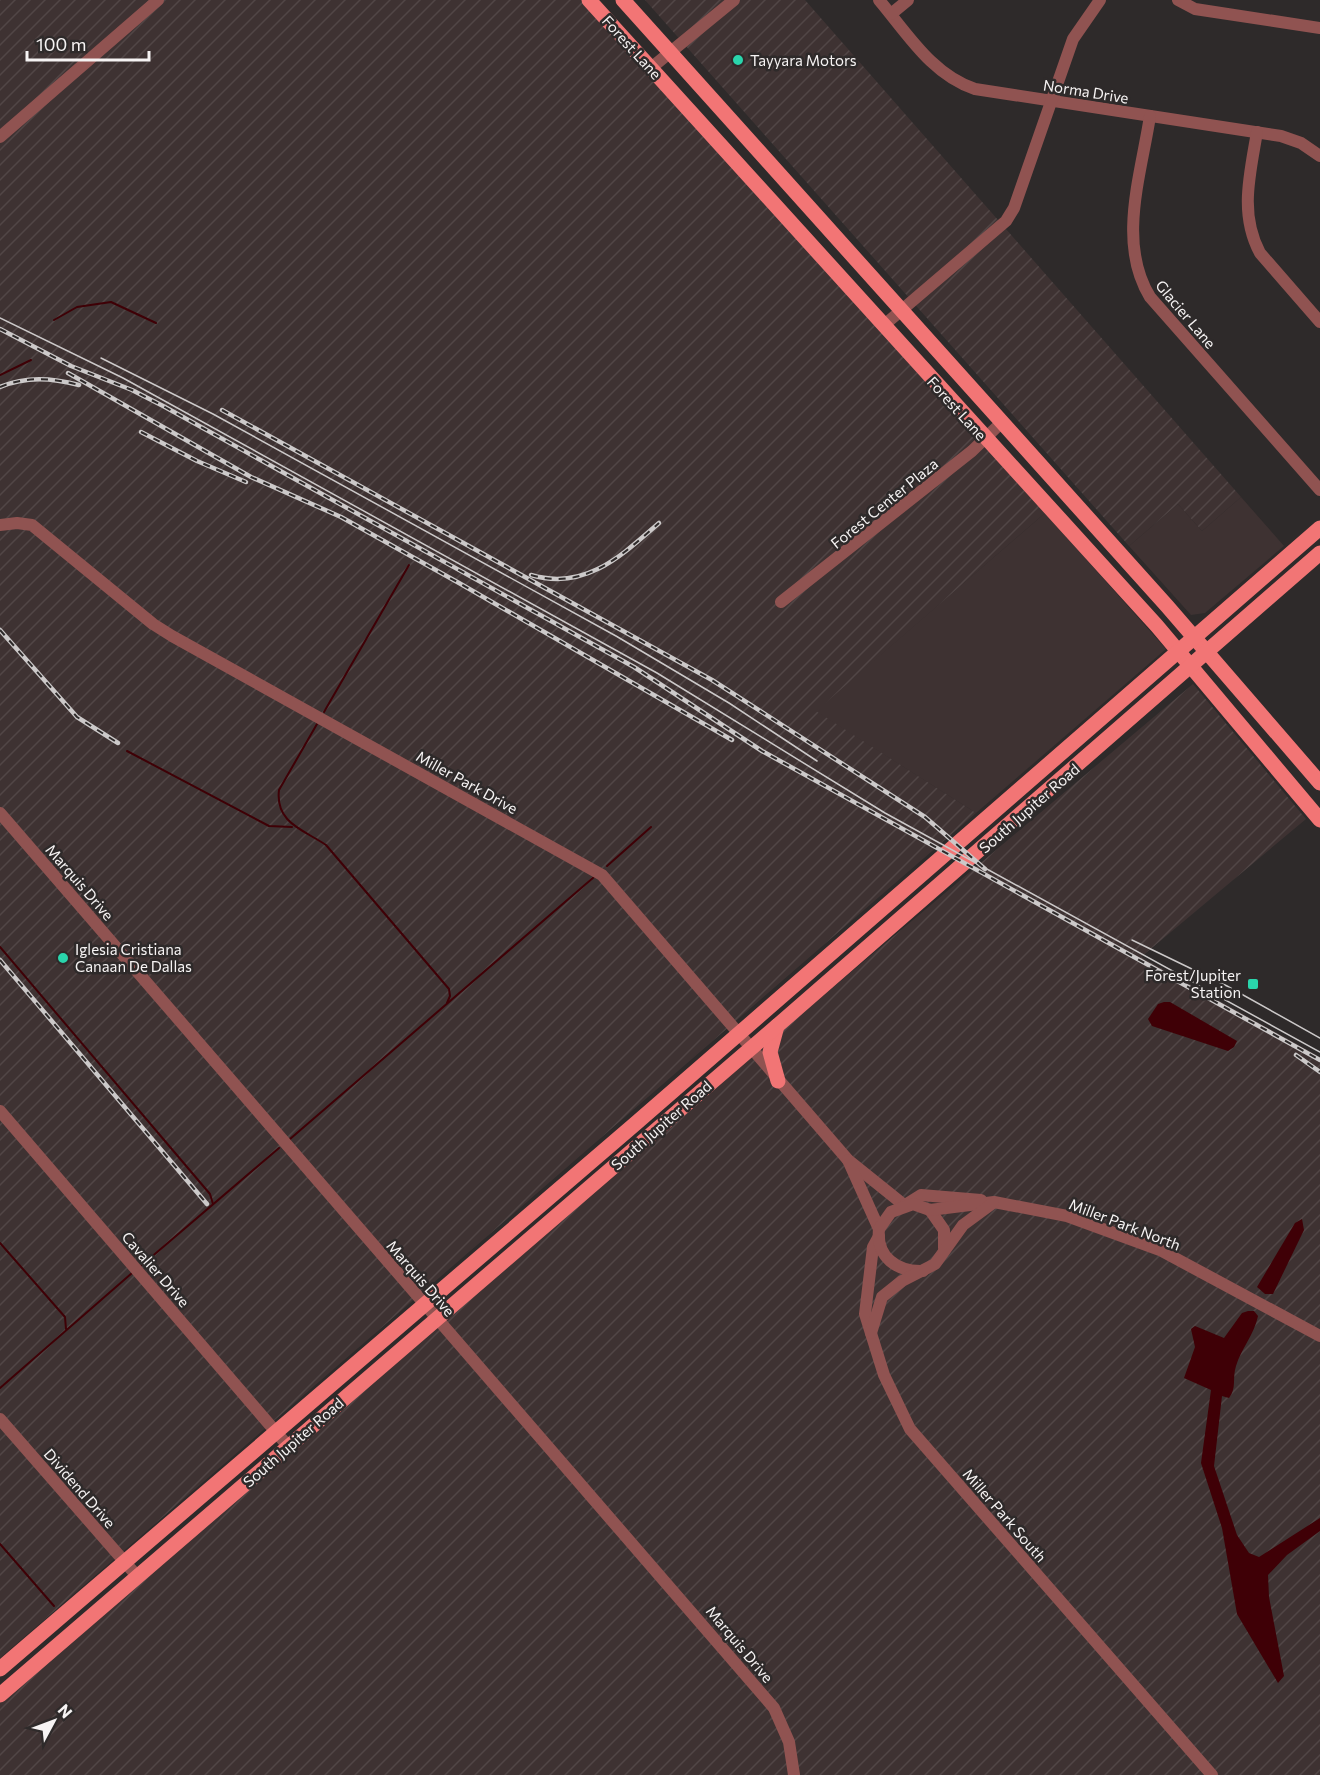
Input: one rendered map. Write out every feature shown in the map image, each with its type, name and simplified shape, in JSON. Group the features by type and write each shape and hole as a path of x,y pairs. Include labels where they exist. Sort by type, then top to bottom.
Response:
{"main road":[{"name":"Forest Lane","path":"589,0 1178,652 1320,820"},
{"name":"Forest Lane","path":"623,0 1207,652 1320,783"},
{"path":"775,207 793,191"},
{"name":"South Jupiter Road","path":"0,1670 583,1170 1320,528"},
{"name":"South Jupiter Road","path":"0,1695 751,1049 1320,553"},
{"path":"1048,767 1060,780"},
{"path":"864,926 876,940"},
{"path":"777,1026 770,1052 778,1081"},
{"path":"583,1170 594,1183"},
{"path":"198,1500 210,1514"},
{"path":"46,1630 59,1644"}],"street":[{"path":"0,137 158,0"},
{"path":"651,68 734,0"},
{"name":"Norma Drive","path":"879,0 936,68 956,83 975,89 1281,136 1301,143 1320,156"},
{"path":"891,14 908,0"},
{"path":"884,326 1006,221 1014,208 1073,39 1100,0"},
{"path":"1178,0 1195,9 1320,28"},
{"name":"Glacier Lane","path":"1150,116 1133,217 1132,246 1141,283 1157,305 1320,490"},
{"path":"1257,132 1247,195 1247,216 1255,243 1260,253 1320,322"},
{"name":"Forest Center Plaza","path":"781,602 986,440 1002,422"},
{"name":"Miller Park Drive","path":"0,525 17,523 32,525 153,624 172,636 602,875 848,1160"},
{"name":"Marquis Drive","path":"0,813 424,1305 634,1542 774,1708 789,1742 794,1775"},
{"name":"Cavalier Drive","path":"0,1111 288,1446"},
{"path":"848,1160 853,1177 879,1233 881,1250 893,1264 910,1271 923,1271"},
{"name":"Miller Park North","path":"848,1160 905,1205 922,1206 930,1210 994,1202 1068,1216 1160,1250 1320,1336"},
{"path":"879,1233 886,1217 921,1195 994,1202"},
{"path":"870,1335 882,1297 902,1281 935,1264 963,1225 994,1202"},
{"path":"930,1210 944,1230 943,1252"},
{"name":"Miller Park South","path":"879,1233 873,1247 866,1314 870,1335 887,1384 910,1429 1212,1775"},
{"name":"Dividend Drive","path":"0,1419 137,1576"}],"shaded area":[{"path":"0,0 590,0 1045,513 816,711 976,813 0,1658"},
{"path":"645,0 805,0 1241,497 1202,531 1178,504 1129,546"},
{"path":"1241,497 1284,546 1205,613 1191,615 1129,546 1178,504 1202,531"},
{"path":"1045,513 1166,649 976,813 815,711"},
{"path":"1193,684 1306,819 1141,957 1320,1057 1320,1775 0,1775 0,1701 786,1027"},
{"path":"1170,1002 1237,1041 1234,1047 1228,1051 1152,1026 1148,1019 1158,1004"},
{"path":"1302,1219 1304,1230 1273,1294 1265,1294 1257,1287 1295,1223"},
{"path":"1254,1311 1258,1316 1236,1366 1231,1394 1229,1398 1222,1396 1214,1466 1237,1535 1249,1553 1259,1557 1320,1518 1320,1531 1287,1555 1268,1575 1269,1597 1284,1676 1278,1683 1237,1614 1222,1528 1201,1463 1211,1390 1184,1378 1195,1347 1191,1329 1195,1326 1224,1338 1242,1313"}],"waterway":[{"path":"54,320 77,307 111,302 156,323"},
{"path":"0,375 31,360"},
{"path":"324,712 409,565"},
{"path":"317,724 279,790 282,810 286,818 300,830 326,845 449,989 450,996 447,1003"},
{"path":"127,751 269,826 292,827"},
{"path":"607,866 651,827"},
{"path":"290,1139 594,877"},
{"path":"0,947 210,1194 213,1204"},
{"path":"142,1265 279,1148"},
{"path":"0,1243 65,1317 66,1329"},
{"path":"0,1388 132,1273"},
{"path":"0,1544 54,1606"}],"tram line":[{"path":"0,318 123,378 657,673 885,813 1320,1052"},
{"path":"101,358 213,414 616,636 729,703 817,761"},
{"path":"1132,940 1227,986 1320,1038"}],"railway":[{"path":"0,329 71,366 132,390 165,407 634,667 762,751 1320,1060"},
{"path":"68,373 251,477 341,517 732,740"},
{"path":"0,387 10,383 39,379 79,385"},
{"path":"222,410 712,680 925,817 985,869"},
{"path":"141,432 197,461 246,482"},
{"path":"531,575 550,579 585,574 616,558 659,523"},
{"path":"0,630 77,717 118,743"},
{"path":"0,960 207,1204"},
{"path":"1296,1055 1320,1072"}],"place":[{"name":"Tayyara Motors","path":"738,60"},
{"name":"Iglesia Cristiana Canaan De Dallas","path":"63,958"},
{"name":"Forest/Jupiter Station","path":"1253,984"}]}
